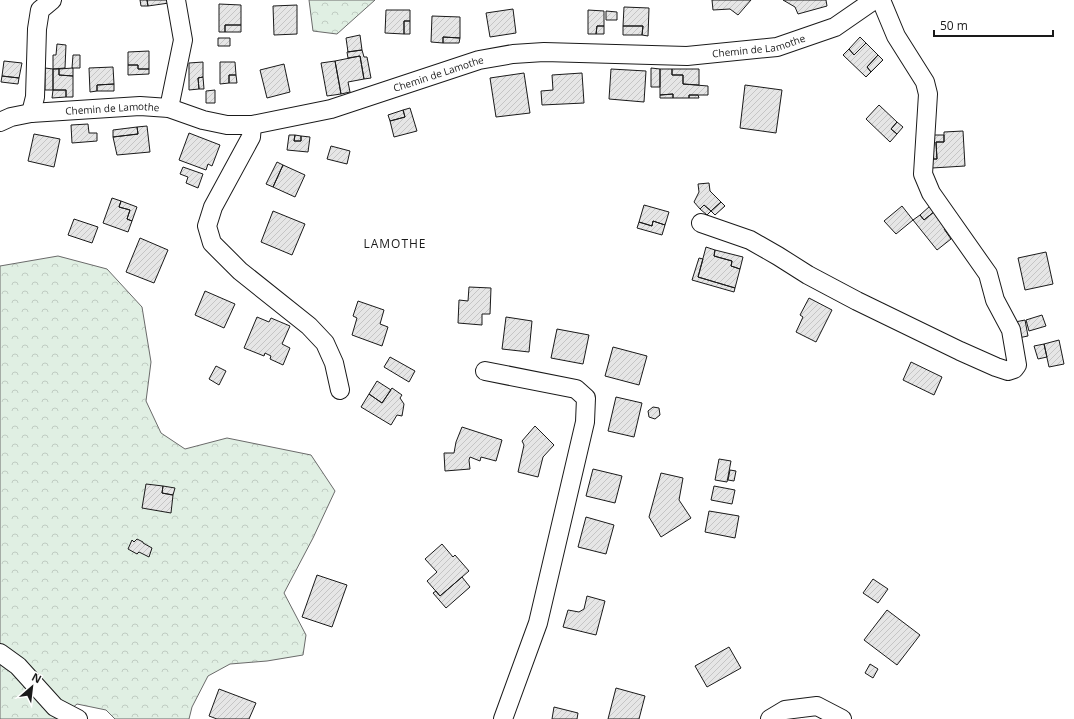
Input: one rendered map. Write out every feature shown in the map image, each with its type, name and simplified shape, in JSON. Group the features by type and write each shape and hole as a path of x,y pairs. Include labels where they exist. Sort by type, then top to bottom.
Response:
{"street":[{"path":"30,113 36,97 37,29 40,10 52,0"},
{"path":"169,108 183,40 176,0"},
{"name":"Chemin de Lamothe","path":"0,122 11,117 30,113 140,106 169,108 203,120 227,125 252,125 331,109 479,60 513,54 544,52 687,56 777,47 835,27 874,0"},
{"path":"701,223 750,240 815,279 960,351 1008,371 1014,369 1017,365 1011,330 995,300 988,274 931,193 922,174 928,94 925,82 896,36 881,0"},
{"path":"252,125 251,137 213,207 207,226 212,243 240,271 309,326 325,343 334,362 340,390"},
{"path":"485,371 576,389 586,398 585,422 538,623 503,719"},
{"path":"0,653 18,666 54,707 78,719"},
{"path":"770,719 785,710 817,706 842,719"}],"green space":[{"path":"309,0 375,0 337,34 313,31"},
{"path":"58,256 107,269 142,307 151,362 146,401 161,433 185,449 227,438 311,455 335,491 313,538 284,593 306,635 303,655 267,661 230,664 208,676 192,707 189,719 115,719 106,710 77,704 59,719 0,719 0,266"}],"building":[{"path":"140,0 147,0 148,6 141,6"},
{"path":"147,0 168,0 169,3 148,6"},
{"path":"712,0 751,0 738,15 730,9 713,10"},
{"path":"783,0 826,0 827,6 798,14 795,7"},
{"path":"219,4 241,5 241,25 225,25 225,32 219,32"},
{"path":"297,5 297,34 274,35 273,6"},
{"path":"624,7 649,8 648,36 642,35 643,26 623,26"},
{"path":"513,9 516,33 490,37 486,13"},
{"path":"386,10 410,10 410,21 404,21 404,34 385,33"},
{"path":"588,10 604,11 604,26 597,26 596,34 588,34"},
{"path":"606,11 617,12 617,20 606,20"},
{"path":"432,16 460,17 460,38 443,37 443,43 431,42"},
{"path":"404,21 410,21 410,34 404,34"},
{"path":"225,25 241,25 241,32 225,32"},
{"path":"597,26 604,26 604,34 596,34"},
{"path":"623,26 643,26 642,35 623,35"},
{"path":"360,35 362,50 348,52 346,38"},
{"path":"443,37 460,38 459,43 443,43"},
{"path":"860,37 866,43 854,55 849,49"},
{"path":"218,38 230,38 230,46 218,46"},
{"path":"866,43 878,55 867,67 871,72 866,77 843,55 849,49 854,55"},
{"path":"57,44 66,45 65,68 53,69 53,55 56,55"},
{"path":"362,50 364,57 367,57 371,78 364,79 360,56 348,58 347,52"},
{"path":"149,51 149,69 138,69 138,65 128,65 128,52"},
{"path":"73,55 80,55 80,68 72,68"},
{"path":"878,55 883,60 871,72 867,67"},
{"path":"360,56 364,79 348,82 350,92 341,94 335,61"},
{"path":"4,61 22,63 19,78 2,76"},
{"path":"335,61 341,94 327,96 321,63"},
{"path":"203,62 203,77 198,78 199,89 189,90 189,63"},
{"path":"220,62 235,62 236,75 229,75 229,83 220,84"},
{"path":"284,64 290,92 267,98 260,70"},
{"path":"128,65 138,65 138,69 149,69 149,74 128,75"},
{"path":"113,67 114,84 97,85 97,91 90,92 89,68"},
{"path":"45,68 53,69 53,90 45,90"},
{"path":"73,68 73,76 59,75 59,69"},
{"path":"651,68 660,69 660,87 651,87"},
{"path":"53,69 59,69 59,75 73,76 73,97 66,97 66,90 53,90"},
{"path":"611,69 646,71 644,102 609,99"},
{"path":"660,69 672,69 672,75 683,75 683,84 708,86 708,95 689,95 689,98 673,98 673,94 660,95"},
{"path":"672,69 699,69 699,85 683,84 683,75 672,75"},
{"path":"524,73 530,113 496,117 490,78"},
{"path":"582,73 584,103 542,105 541,91 553,90 552,75"},
{"path":"229,75 236,75 237,83 229,83"},
{"path":"2,76 19,78 18,84 1,82"},
{"path":"203,77 204,89 199,89 198,78"},
{"path":"114,84 114,91 97,91 97,85"},
{"path":"745,85 782,90 776,133 740,128"},
{"path":"53,90 66,90 66,97 52,98"},
{"path":"215,90 215,103 206,103 206,91"},
{"path":"673,94 673,98 660,98 660,95"},
{"path":"689,95 698,95 699,98 689,98"},
{"path":"879,105 897,122 891,129 897,134 890,142 866,119"},
{"path":"410,108 417,131 394,137 390,121 405,117 403,110"},
{"path":"403,110 405,117 390,121 388,115"},
{"path":"897,122 903,127 897,134 891,129"},
{"path":"88,124 89,133 97,133 97,141 72,143 71,125"},
{"path":"147,126 150,152 117,155 113,137 138,134 137,127"},
{"path":"137,127 138,134 113,137 113,130"},
{"path":"963,131 965,166 932,168 931,159 937,159 936,142 944,142 944,132"},
{"path":"189,133 220,145 212,166 208,164 206,170 179,160"},
{"path":"34,134 60,139 54,167 28,161"},
{"path":"289,135 295,135 294,141 301,141 301,136 310,137 308,152 287,150"},
{"path":"295,135 301,136 301,141 294,141"},
{"path":"930,135 944,135 944,142 936,142 937,159 931,159"},
{"path":"331,146 350,151 347,164 327,159"},
{"path":"277,162 283,165 273,187 266,184"},
{"path":"283,165 305,175 295,197 273,187"},
{"path":"183,167 203,174 198,188 186,183 188,177 180,174"},
{"path":"709,183 710,191 721,202 711,211 704,205 700,209 694,202 699,192 698,184"},
{"path":"112,198 121,201 119,207 130,210 127,219 132,221 128,232 103,223"},
{"path":"121,201 137,207 132,221 127,219 130,210 119,207"},
{"path":"721,202 725,206 715,215 711,211"},
{"path":"644,205 669,212 665,225 653,221 652,226 639,222"},
{"path":"704,205 711,211 707,215 700,209"},
{"path":"902,206 913,220 896,234 884,221"},
{"path":"930,206 935,211 924,220 920,215"},
{"path":"273,211 305,224 292,255 261,242"},
{"path":"935,211 947,227 944,229 951,239 937,250 913,220 920,215 924,220"},
{"path":"74,219 98,227 92,243 68,235"},
{"path":"653,221 665,225 662,235 637,228 639,222 652,226"},
{"path":"140,238 168,250 154,283 126,272"},
{"path":"706,247 715,250 714,256 732,261 731,266 740,269 735,288 698,277"},
{"path":"715,250 743,257 740,269 731,266 732,261 714,256"},
{"path":"1046,252 1053,284 1025,290 1018,258"},
{"path":"699,258 703,259 698,277 735,288 734,292 692,280"},
{"path":"469,287 491,288 490,314 482,314 482,325 458,323 459,300 468,301"},
{"path":"205,291 235,304 224,328 195,315"},
{"path":"809,298 832,310 816,342 796,332 803,317 800,315"},
{"path":"358,301 384,310 380,324 388,327 382,346 352,335 357,318 353,316"},
{"path":"1042,315 1046,326 1029,331 1026,320"},
{"path":"257,317 269,322 271,318 290,326 282,344 290,348 283,365 270,359 271,356 265,353 264,356 244,348"},
{"path":"506,317 532,321 529,352 502,349"},
{"path":"1025,320 1028,336 1018,338 1015,322"},
{"path":"557,329 589,335 583,364 551,358"},
{"path":"1059,340 1064,364 1049,367 1044,344"},
{"path":"1044,344 1047,357 1038,359 1034,346"},
{"path":"613,347 647,356 639,385 605,376"},
{"path":"390,357 415,371 409,382 384,367"},
{"path":"911,362 942,377 934,395 903,380"},
{"path":"216,366 226,371 219,385 209,379"},
{"path":"377,381 391,390 382,403 369,394"},
{"path":"392,388 402,395 400,398 404,404 402,416 397,415 391,425 361,407 369,394 382,403"},
{"path":"616,397 642,403 634,437 608,431"},
{"path":"653,407 659,408 660,415 655,419 649,417 648,411"},
{"path":"535,426 554,445 543,457 538,477 518,472 524,445 522,441"},
{"path":"462,427 502,440 496,461 481,457 480,461 470,457 470,469 445,471 444,453 454,453 456,442"},
{"path":"719,459 731,461 727,482 715,480"},
{"path":"593,469 622,476 615,503 586,496"},
{"path":"730,470 736,471 734,481 728,480"},
{"path":"661,473 683,478 679,500 691,518 661,537 649,517"},
{"path":"146,484 163,486 162,493 173,495 171,513 142,508"},
{"path":"163,486 175,488 173,495 162,493"},
{"path":"714,486 735,490 732,504 711,500"},
{"path":"709,511 739,516 735,538 705,532"},
{"path":"586,517 614,525 606,554 578,547"},
{"path":"137,539 152,548 149,557 139,552 137,554 128,549 132,540 134,542"},
{"path":"442,544 453,557 455,555 469,571 440,596 427,581 437,572 425,559"},
{"path":"317,575 347,585 332,627 302,617"},
{"path":"462,577 470,587 446,608 433,593 436,591 440,596"},
{"path":"873,579 888,589 878,603 863,593"},
{"path":"587,596 605,601 596,635 563,627 568,610 579,612 584,609"},
{"path":"887,610 920,635 897,665 864,640"},
{"path":"729,647 741,668 707,687 695,666"},
{"path":"870,664 878,669 873,678 865,673"},
{"path":"616,688 645,696 639,719 608,719"},
{"path":"219,689 256,703 249,719 217,719 209,716"},
{"path":"554,707 578,713 577,719 552,719"}],"district":[{"name":"LAMOTHE","path":"395,244"}]}
